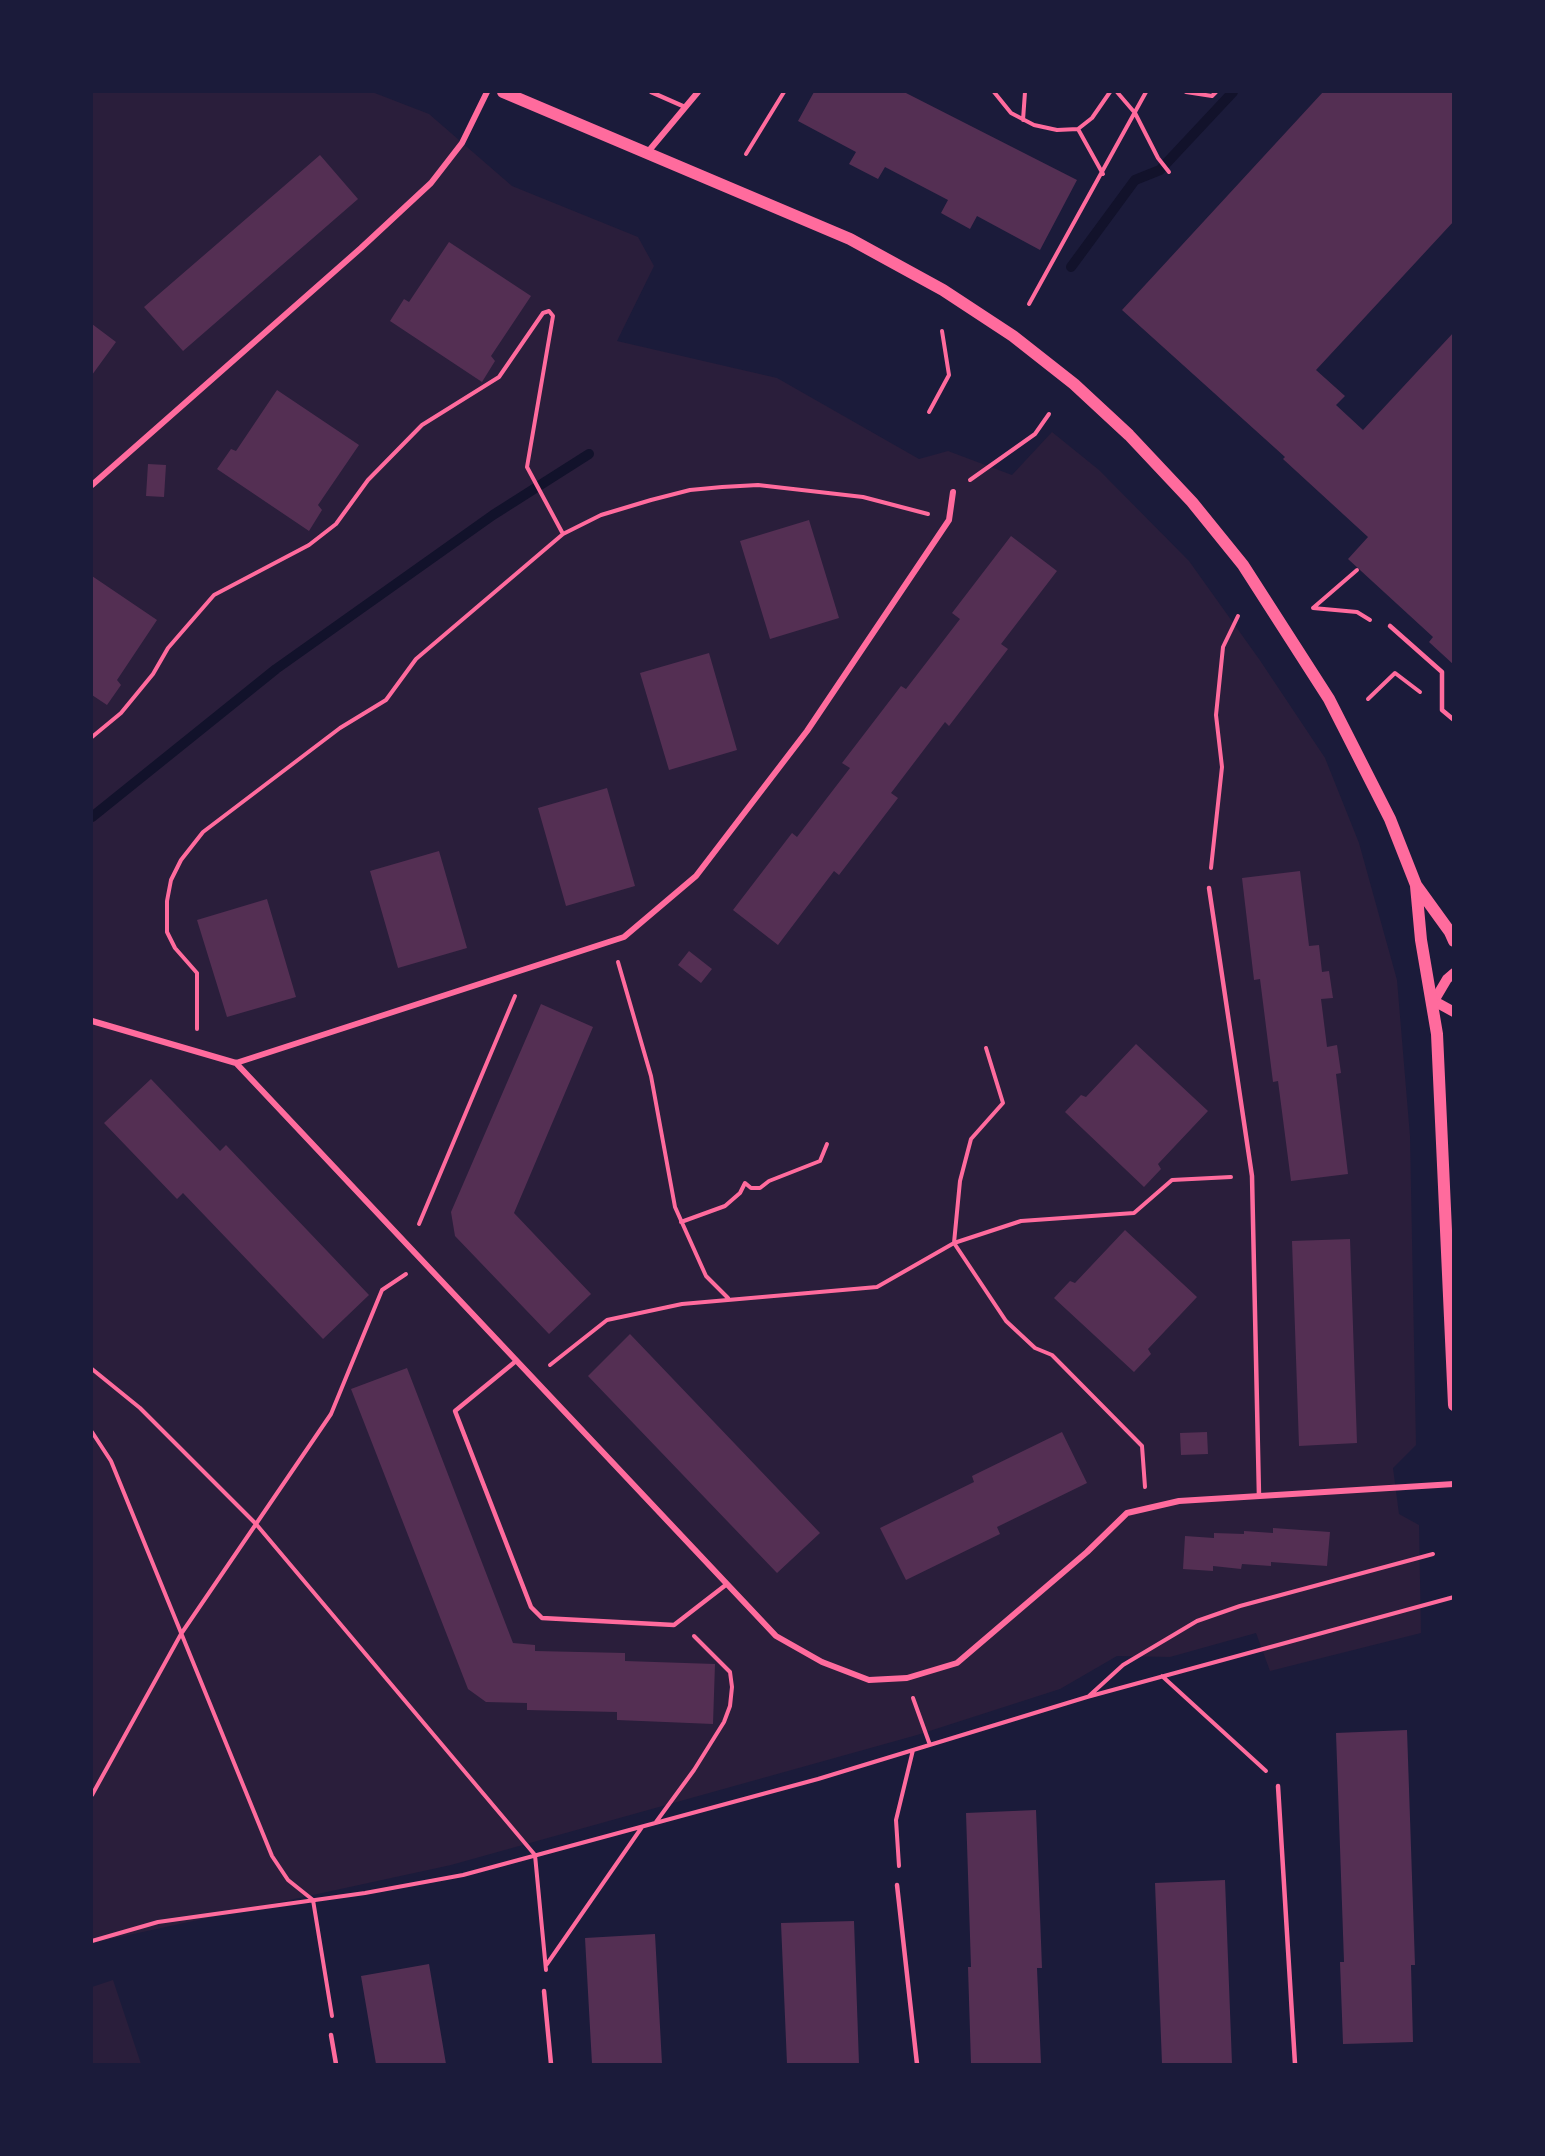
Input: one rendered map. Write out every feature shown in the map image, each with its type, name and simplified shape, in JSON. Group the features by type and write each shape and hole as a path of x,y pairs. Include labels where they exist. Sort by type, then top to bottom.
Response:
{"main road":[{"path":"503,92 850,239 943,290 1013,336 1074,384 1129,435 1214,529 1243,565 1287,630 1348,733 1390,819 1416,885 1454,941"},
{"path":"1416,885 1421,940 1434,1002 1442,1105 1454,1405"}],"street":[{"path":"92,485 362,248 430,183 462,143 487,92"},
{"path":"647,153 698,92"},
{"path":"236,1063 624,937 696,876 807,731 949,520 953,492"},
{"path":"1454,973 1447,979 1434,1002 1454,1012"},
{"path":"92,1021 236,1063 776,1636 822,1662 869,1680 907,1678 957,1663 1087,1552 1127,1513 1179,1501 1454,1484"}],"lane":[{"path":"651,92 685,106"},
{"path":"1390,626 1442,672 1442,710 1454,720"},
{"path":"1209,888 1252,1176 1259,1496"},
{"path":"516,1361 455,1411 531,1607 542,1618 674,1625 727,1584"},
{"path":"1278,1786 1295,2064"},
{"path":"897,1885 917,2064"},
{"path":"544,1991 551,2064"},
{"path":"332,2035 336,2064"}],"path":[{"path":"746,154 784,92"},
{"path":"994,92 1011,113 1034,125 1057,130 1078,129 1092,118 1110,92"},
{"path":"1023,120 1025,92"},
{"path":"1118,92 1135,113 1158,158 1169,172"},
{"path":"1029,304 1103,175 1146,92"},
{"path":"1186,92 1212,96 1216,92"},
{"path":"1078,129 1103,175"},
{"path":"92,737 121,712 153,674 168,648 214,594 309,545 336,525 368,480 422,425 499,377 543,313 549,311 554,316 527,467 563,534"},
{"path":"929,412 949,375 942,331"},
{"path":"953,492 1035,434 1049,414"},
{"path":"197,1051 197,973 175,948 167,932 166,901 171,880 181,860 203,832 340,728 386,700 416,659 563,534 602,515 651,500 690,490 722,486 758,486 863,497 949,520"},
{"path":"1357,570 1313,608 1357,612 1364,618"},
{"path":"1209,888 1222,767 1216,715 1223,647 1238,616"},
{"path":"1368,699 1395,673 1409,683"},
{"path":"612,941 651,1076 675,1207 706,1276 729,1298"},
{"path":"409,1246 527,968"},
{"path":"986,1048 1003,1103 971,1139 960,1180 954,1243 1006,1321 1035,1348 1052,1355 1142,1446 1146,1508"},
{"path":"681,1222 725,1206 740,1193 745,1183 751,1188 760,1188 769,1181 786,1177 798,1169 820,1161 827,1144"},
{"path":"534,1380 571,1346 607,1320 682,1304 729,1298 877,1287 954,1243 1021,1221 1134,1213 1172,1180 1252,1176"},
{"path":"92,1795 181,1634 331,1414 382,1290 424,1262"},
{"path":"92,1369 140,1408 256,1524 535,1855 546,1965 544,1991"},
{"path":"92,1432 111,1461 272,1856 288,1880 313,1900 333,2022 332,2035"},
{"path":"1087,1697 1123,1665 1197,1621 1240,1606 1433,1554"},
{"path":"92,1941 158,1922 416,1885 535,1855 643,1827 914,1750 1087,1697 1454,1597"},
{"path":"656,1823 694,1770 724,1722 731,1696 730,1672 679,1621"},
{"path":"1162,1676 1272,1777 1278,1786"},
{"path":"907,1678 930,1745"},
{"path":"897,1885 900,1855 896,1820 914,1750"},
{"path":"546,1965 643,1827"}],"shaded area":[{"path":"92,92 372,92 429,114 512,186 638,237 654,266 617,341 777,378 919,459 948,451 1012,475 1052,432 1099,470 1189,561 1259,659 1325,758 1359,843 1397,980 1410,1136 1416,1445 1393,1468 1399,1514 1419,1525 1421,1633 1270,1671 1256,1633 1170,1657 1117,1656 1060,1689 917,1735 451,1865 92,1943"},
{"path":"113,1980 141,2064 92,2064 92,1987"}],"building":[{"path":"814,92 904,92 1077,180 1040,250 977,216 970,229 941,213 948,200 885,167 878,179 849,164 856,152 798,121"},
{"path":"1323,92 1454,92 1454,221 1316,370 1345,396 1336,405 1363,430 1454,332 1454,665 1429,642 1433,637 1348,559 1368,537 1283,459 1285,457 1122,310"},
{"path":"320,155 358,199 183,351 144,307"},
{"path":"449,242 531,296 491,356 495,361 482,382 390,321 404,299 409,302"},
{"path":"92,324 116,342 92,375"},
{"path":"277,390 359,445 318,505 322,510 309,531 217,469 231,449 236,451"},
{"path":"148,464 166,465 164,497 146,496"},
{"path":"809,520 839,618 770,639 740,541"},
{"path":"1011,536 1057,571 1001,644 1008,649 949,726 945,722 891,793 898,798 839,875 834,871 778,945 733,910 792,833 797,837 850,768 842,763 901,686 906,689 960,619 952,613"},
{"path":"92,576 157,620 117,680 121,685 107,705 92,695"},
{"path":"709,653 737,750 669,770 640,673"},
{"path":"607,788 635,886 566,906 538,808"},
{"path":"439,851 467,948 398,968 370,871"},
{"path":"1300,871 1309,946 1319,945 1322,972 1329,971 1333,998 1321,999 1327,1047 1337,1045 1341,1073 1336,1074 1348,1174 1291,1181 1278,1081 1273,1082 1260,979 1254,980 1242,878"},
{"path":"267,899 296,997 227,1017 197,920"},
{"path":"689,951 712,969 701,983 678,965"},
{"path":"541,1004 593,1027 514,1213 591,1294 549,1334 455,1236 451,1212"},
{"path":"1136,1044 1208,1111 1158,1164 1161,1169 1144,1187 1065,1112 1081,1095 1086,1097"},
{"path":"151,1079 220,1151 226,1145 369,1295 323,1339 183,1193 177,1199 104,1123"},
{"path":"1125,1230 1197,1297 1148,1349 1151,1354 1134,1372 1054,1298 1070,1281 1075,1283"},
{"path":"1350,1239 1357,1443 1299,1446 1292,1241"},
{"path":"630,1334 820,1533 777,1573 588,1376"},
{"path":"407,1368 513,1643 535,1645 535,1651 625,1653 625,1661 715,1664 713,1724 617,1720 617,1712 527,1710 527,1703 486,1702 468,1689 351,1389"},
{"path":"1062,1432 1087,1483 997,1527 1000,1534 906,1580 880,1528 974,1482 972,1476"},
{"path":"1207,1432 1208,1454 1181,1455 1180,1433"},
{"path":"1273,1528 1330,1532 1327,1566 1271,1562 1271,1566 1242,1564 1241,1569 1213,1566 1213,1571 1183,1569 1185,1536 1214,1538 1214,1533 1244,1534 1244,1531 1273,1533"},
{"path":"1407,1730 1415,1965 1411,1965 1413,2042 1343,2044 1340,1962 1344,1962 1336,1733"},
{"path":"1036,1810 1042,1968 1037,1968 1041,2064 971,2064 968,1967 971,1967 966,1813"},
{"path":"1225,1880 1232,2064 1162,2064 1155,1883"},
{"path":"854,1921 859,2064 787,2064 781,1923"},
{"path":"655,1934 662,2064 592,2064 585,1938"},
{"path":"429,1964 446,2064 376,2064 361,1976"}],"waterway":[{"path":"1071,267 1135,180 1160,170 1233,92"},
{"path":"92,817 276,669 493,515 589,454"}]}
